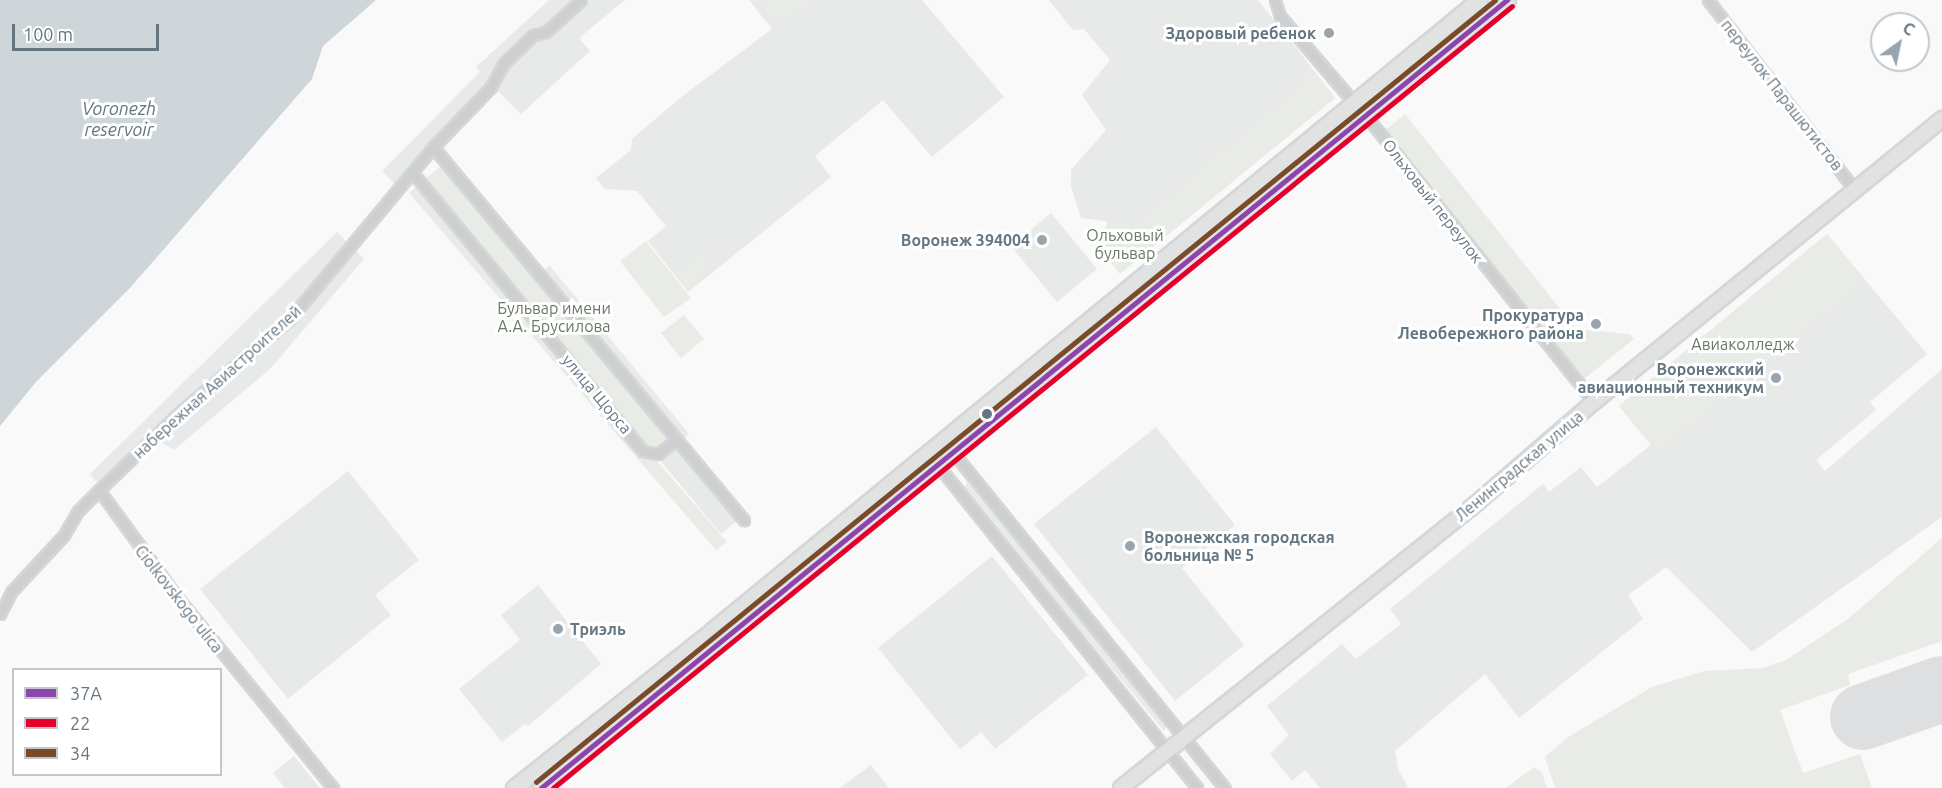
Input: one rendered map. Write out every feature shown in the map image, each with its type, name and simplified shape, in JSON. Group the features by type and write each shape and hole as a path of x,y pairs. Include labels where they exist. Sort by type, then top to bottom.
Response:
{"main road":[{"path":"514,788 713,630 936,444 1479,0"},
{"path":"541,788 1507,0"},
{"name":"Ленинградская улица","path":"1121,788 1471,508 1594,402 1942,119"}],"street":[{"name":"набережная Авиастроителей","path":"0,614 10,592 64,535 78,511 180,411 289,320 433,147 491,87 504,63 533,35 546,32 581,0"},
{"name":"Ольховый переулок","path":"1275,0 1280,16 1365,116 1594,402"},
{"name":"переулок Парашютистов","path":"1708,0 1855,190"},
{"path":"433,147 744,520"},
{"name":"улица Щорса","path":"412,172 643,451 658,454 675,440"},
{"path":"1197,788 1165,752 936,465 936,444 953,451 1225,788"},
{"name":"Ciolkovskogo ulica","path":"99,490 174,593 333,788"}],"shaded area":[{"path":"549,0 625,0 579,38 590,51 521,114 498,91 402,191 382,171 480,72 476,67"},
{"path":"749,0 922,0 1004,97 932,157 883,100 815,156 831,177 688,292 648,241 666,226 637,191 605,189 596,178 631,150 632,139 680,98 772,29"},
{"path":"1049,0 1258,0 1309,64 1300,88 1135,225 1081,218 1071,186 1071,170 1106,130 1082,95 1110,60 1084,29 1073,30"},
{"path":"1051,213 1097,269 1057,302 1011,246"},
{"path":"337,232 364,259 270,369 174,450 159,441 107,494 90,474"},
{"path":"1827,234 1927,354 1870,402 1876,410 1816,460 1825,471 1942,369 1942,517 1752,652 1666,567 1628,595 1643,619 1519,718 1485,674 1395,751 1398,769 1408,788 1320,788 1305,770 1292,781 1270,754 1289,735 1267,706 1342,644 1356,659 1401,624 1390,609 1543,484 1549,492 1581,467 1597,487 1651,445 1619,406"},
{"name":"Воронежская городская больница № 5","path":"1156,427 1235,525 1182,568 1244,645 1175,701 1034,524"},
{"path":"677,447 739,519 721,534 660,460"},
{"path":"348,471 419,560 375,595 391,615 288,699 200,589"},
{"path":"992,556 1088,675 995,749 981,732 960,749 878,648"},
{"path":"538,585 601,664 528,726 525,724 502,742 459,689 520,640 501,615"},
{"path":"294,756 320,788 285,788 273,773"},
{"path":"871,765 889,788 840,788"}],"green space":[{"path":"761,0 818,0 785,21 767,15"},
{"name":"Ольховый бульвар","path":"1309,64 1335,98 1120,274 1102,251 1107,221 1136,224 1300,88"},
{"path":"1405,114 1576,329 1630,334 1634,339 1584,379 1383,132"},
{"name":"Бульвар имени А.А. Брусилова","path":"448,160 541,272 550,266 689,434 657,461 727,542 716,550 409,193"},
{"name":"Авиаколледж","path":"1827,234 1867,282 1659,454 1619,406"},
{"path":"646,241 691,298 664,317 620,261"},
{"path":"702,252 714,267 687,289 674,273"},
{"path":"684,315 704,339 681,358 661,333"},
{"path":"967,482 1168,724 1164,731 963,490"},
{"path":"1942,538 1942,641 1848,674 1850,685 1780,710 1803,773 1860,754 1872,788 1555,788 1545,757 1568,737 1652,687 1705,671 1763,668 1786,660 1848,619"},
{"path":"1534,767 1542,773 1547,788 1506,788"}],"water":[{"name":"Voronezh reservoir","path":"0,0 376,0 323,46 312,79 130,288 36,382 0,426"}],"runway":[{"path":"1863,717 1942,689"}],"transit line":[{"name":"34","path":"536,782 1495,0"},
{"name":"37А","path":"541,788 1507,0"},
{"name":"22","path":"553,788 1512,6"}],"place":[{"name":"Здоровый ребенок","path":"1329,33"},
{"name":"Воронеж 394004","path":"1042,240"},
{"name":"Прокуратура Левобережного района","path":"1596,324"},
{"name":"Воронежский авиационный техникум","path":"1776,378"},
{"name":"Воронежская городская больница № 5","path":"1130,546"},
{"name":"Триэль","path":"558,629"}]}
